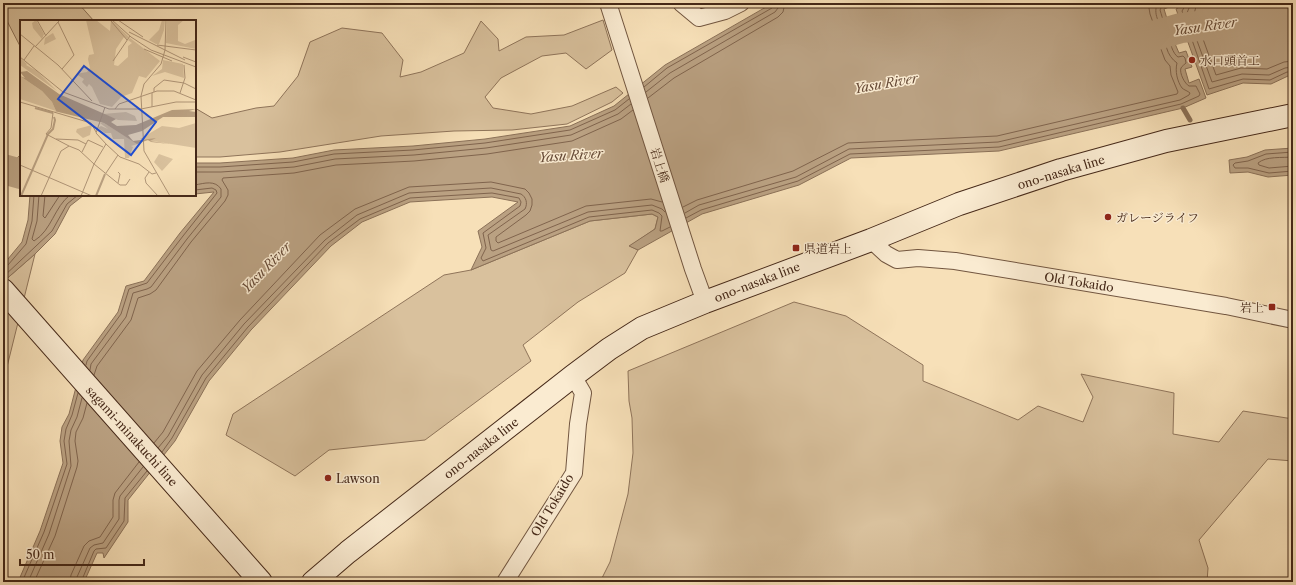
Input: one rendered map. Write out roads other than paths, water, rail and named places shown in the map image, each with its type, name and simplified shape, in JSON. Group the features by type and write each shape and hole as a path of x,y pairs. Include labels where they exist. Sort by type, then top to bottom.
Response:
{"main road":[{"name":"ono-nasaka line","path":"313,582 348,552 573,376 609,349 642,328 705,302 870,240 959,204 1061,170 1166,141 1293,115"},
{"name":"sagami-minakuchi line","path":"3,290 261,582"}],"street":[{"name":"岩上橋","path":"608,3 693,269 705,302"},
{"path":"681,3 699,18 725,11 741,3"},
{"name":"Old Tokaido","path":"870,240 886,254 897,260 918,258 955,261 1226,306 1293,320"},
{"name":"Old Tokaido","path":"505,582 574,473 578,424 584,393 573,376"}],"water":[{"path":"773,3 1173,3 1174,5 1164,9 1168,22 1176,19 1182,36 1173,39 1179,53 1186,51 1192,67 1185,69 1189,83 1199,79 1206,98 1183,108 999,151 851,158 799,185 702,214 638,250 629,246 655,229 658,217 652,214 590,221 471,270 482,247 478,231 518,202 492,197 410,202 362,222 331,246 251,330 209,381 175,441 128,500 128,522 104,558 103,553 97,553 84,582 18,582 40,531 63,463 60,441 62,427 69,414 83,360 118,312 126,286 144,281 180,233 214,192 196,194 196,163 220,163 293,158 334,150 413,146 485,139 570,126 614,106 665,65"},
{"path":"1187,3 1293,3 1293,75 1271,84 1243,83 1207,95 1176,9 1178,6"},
{"path":"1293,148 1293,175 1268,177 1248,172 1230,173 1229,160 1247,157 1265,150"},
{"path":"30,196 83,196 70,206 55,234 3,282 3,265 22,242 28,220"}],"waterway":[{"name":"Yasu River","path":"1139,40 1181,28 1293,15"},
{"path":"1183,108 1190,120"},
{"path":"3,169 20,174"}],"place":[{"name":"水口頭首工","path":"1192,60"},
{"name":"ガレージライフ","path":"1108,217"},
{"name":"県道岩上","path":"796,248"},
{"name":"岩上","path":"1272,307"},
{"name":"Lawson","path":"328,478"}]}
